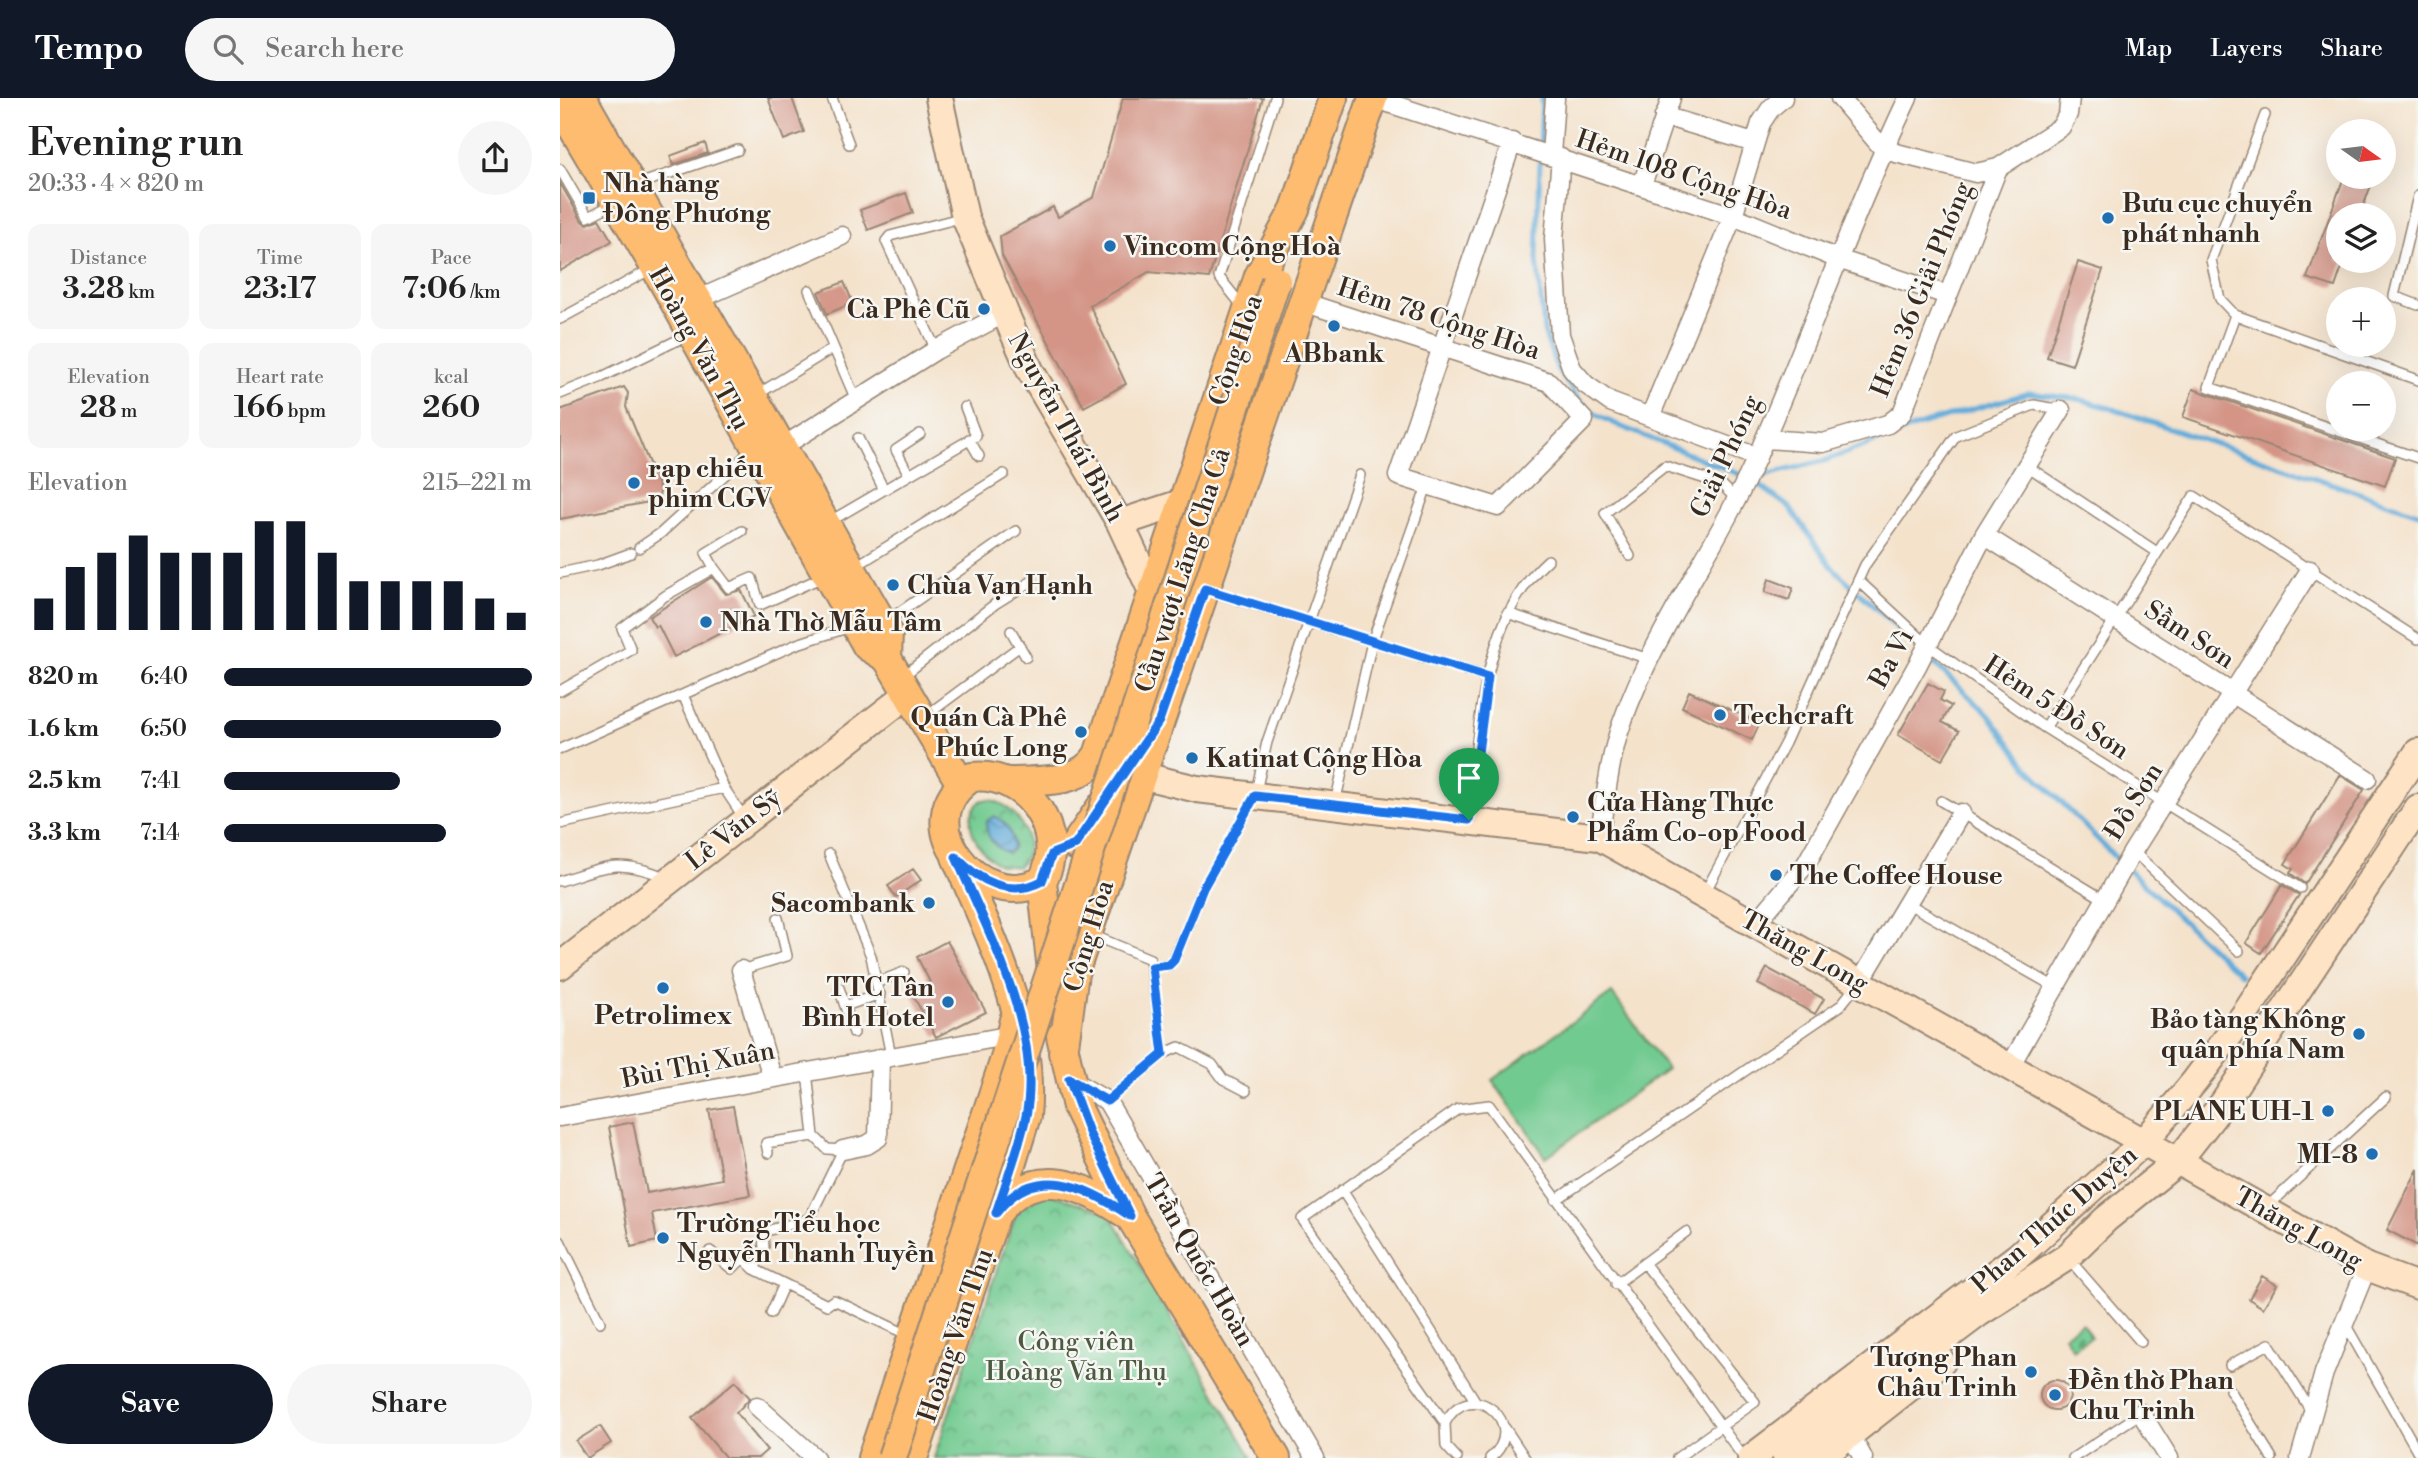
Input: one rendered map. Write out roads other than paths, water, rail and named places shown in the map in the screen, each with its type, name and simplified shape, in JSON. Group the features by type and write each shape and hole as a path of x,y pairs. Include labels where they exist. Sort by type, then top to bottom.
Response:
{"main road":[{"name":"Hoàng Văn Thụ","path":"582,98 655,267 692,333 769,447 826,524 855,625 867,646 898,677 961,784"},
{"name":"Nguyễn Thái Bình","path":"939,98 965,217 1005,313 1038,386 1120,523 1153,594"},
{"name":"Cộng Hòa","path":"1011,782 1074,776 1095,760 1259,276 1295,209 1333,98"},
{"name":"Cộng Hòa","path":"1066,1066 1069,991 1087,934 1373,98"},
{"name":"Hoàng Văn Thụ","path":"560,106 699,299 754,396 769,447 839,572 888,633 898,677"},
{"name":"Cầu vượt Lăng Cha Cả","path":"892,1458 1276,281 1295,209"},
{"path":"1120,523 1184,502"},
{"name":"Lê Văn Sỹ","path":"560,966 745,820 898,677"},
{"path":"1064,850 1051,840 1039,809 1011,782 983,776 972,777 961,784 950,800 946,818 947,838 956,857 972,873 1000,886 1012,889 1030,887 1042,881 1159,721"},
{"name":"Phan Thúc Duyện","path":"1751,1458 2018,1256 2145,1140 2195,1081 2245,1014 2418,752"},
{"name":"Thăng Long","path":"1140,775 1178,786 1599,836 2145,1140 2367,1267 2418,1286"},
{"path":"2386,804 2416,816"},
{"name":"Phan Thúc Duyện","path":"1826,1456 1850,1434 1996,1320 2021,1286 2067,1257 2106,1219 2178,1161 2224,1102 2416,816"},
{"name":"Cộng Hòa","path":"1064,850 1124,822"},
{"name":"Hoàng Văn Thụ","path":"913,1458 1026,1116 1028,1072 1016,1007 1009,982 956,857"},
{"name":"Trần Quốc Hoàn","path":"1042,881 1066,1066 1090,1135 1130,1216 1276,1458"},
{"name":"Hoàng Văn Thụ","path":"872,1458 1012,1035 1016,1007"},
{"path":"996,1213 1017,1191 1040,1183 1054,1183 1094,1193 1130,1216"},
{"path":"1786,1458 1979,1313 2021,1286"}],"street":[{"name":"Hẻm 108 Cộng Hòa","path":"1373,98 1733,216 1838,259 1947,295"},
{"path":"1555,98 1554,218 1560,335 1572,369 1585,384 1610,402 1756,458"},
{"path":"1642,186 1671,98"},
{"path":"1650,417 1733,216 1761,123 1783,98"},
{"path":"1840,98 1884,149 1966,172 1998,168 2061,127 2068,114 2070,98"},
{"name":"Giải Phóng","path":"1599,836 1621,725 1649,659 1737,499 1765,439 1884,149 1908,98"},
{"path":"1664,116 1754,143"},
{"path":"1427,486 1398,477 1511,142"},
{"name":"Hẻm 36 Giải Phóng","path":"1765,439 1823,443 1896,420 1907,404 1998,168"},
{"path":"699,299 842,236"},
{"name":"Hẻm 78 Cộng Hòa","path":"1303,302 1549,382 1584,420 1498,507 1427,486"},
{"path":"769,447 1005,313"},
{"name":"Ba Vì","path":"1756,923 1805,864 1918,664 1984,535 2060,410"},
{"name":"Sầm Sơn","path":"1984,535 2367,779"},
{"name":"Đồ Sơn","path":"2010,1066 2119,874 2310,570"},
{"path":"1860,982 1961,813"},
{"path":"741,970 772,1077"},
{"name":"Bùi Thị Xuân","path":"560,1117 1012,1035"},
{"path":"843,1150 867,1145 878,1138 885,1057"},
{"name":"Trần Quốc Hoàn","path":"1066,1066 1107,1101 1315,1458"},
{"path":"2300,1458 2312,1412 2344,1321 2367,1267"},
{"path":"757,1406 815,1458"},
{"path":"2141,1413 2169,1458"},
{"path":"1850,1434 1863,1458"}],"lane":[{"path":"832,98 849,144"},
{"path":"1247,312 1219,277 1275,98"},
{"path":"2265,115 2211,260 2220,299 2235,315 2418,380"},
{"path":"560,169 588,217 625,194 738,150"},
{"path":"2418,196 2394,296 2418,305"},
{"path":"936,350 886,241 890,236 965,217"},
{"path":"560,319 655,267"},
{"path":"809,290 856,400"},
{"path":"2235,315 2209,387 2418,458"},
{"path":"560,394 602,377 692,333"},
{"path":"754,396 833,348"},
{"path":"1704,894 1785,743 1856,585 1879,543 1956,436 2034,405 2060,410"},
{"path":"826,524 908,473 975,436 965,407"},
{"path":"908,473 896,450 920,434"},
{"path":"858,438 868,453 883,488"},
{"path":"969,439 978,456"},
{"path":"560,573 598,565 635,551 769,447"},
{"path":"1630,556 1605,513 1665,466 1721,484 1737,499"},
{"path":"2026,466 2157,552"},
{"path":"742,531 706,553 729,589 752,578 760,605 839,572 1004,474"},
{"path":"1152,967 1169,965 1174,960 1203,888 1255,796 1267,742 1360,475"},
{"path":"1335,805 1372,642 1427,486"},
{"path":"2045,728 2193,496 2418,639"},
{"path":"883,624 1016,531"},
{"path":"1469,820 1488,677 1507,613 1530,576 1548,560"},
{"path":"560,691 631,650 622,628 665,596 714,568"},
{"path":"898,677 995,604 1032,580"},
{"name":"Hẻm 5 Đồ Sơn","path":"1856,585 1928,645 2045,728 2300,888"},
{"path":"1205,589 1488,677"},
{"path":"1507,613 1649,659"},
{"path":"560,749 797,644 855,625"},
{"path":"1011,631 1026,657"},
{"path":"922,718 1020,646"},
{"path":"683,695 724,788 745,820"},
{"path":"560,824 724,788"},
{"path":"1941,801 2105,900"},
{"path":"2133,851 2239,951"},
{"path":"829,854 871,956 880,994 885,1057"},
{"path":"560,881 601,867 634,864 670,879"},
{"path":"1907,903 2054,987"},
{"path":"741,970 787,956 778,918"},
{"path":"1087,934 1147,955 1152,967 1163,1054"},
{"path":"878,982 905,972"},
{"path":"1556,1200 1840,1006 1860,982"},
{"path":"839,988 854,1033"},
{"path":"845,1006 880,994"},
{"path":"1107,1101 1163,1054 1179,1047 1212,1064 1223,1079 1246,1091"},
{"path":"754,1269 764,1249 762,1232 809,1219 843,1150 827,1149 814,1136 807,1071"},
{"path":"2265,1209 2386,1097"},
{"path":"1445,1423 1302,1219 1458,1108 1489,1105 1744,1458"},
{"path":"768,1153 766,1143 814,1136"},
{"path":"1342,1190 1476,1402 1494,1410 1525,1458"},
{"path":"1616,1284 1686,1232"},
{"path":"560,1241 600,1322"},
{"path":"710,1251 732,1269 743,1258 754,1269 827,1305 834,1300 913,1337"},
{"path":"2067,1257 2141,1342"},
{"path":"1644,1263 1755,1402 1677,1458"},
{"path":"771,1313 784,1284"},
{"path":"2344,1321 2418,1452"},
{"path":"2230,1365 2269,1344 2312,1412"},
{"path":"2230,1390 2272,1458"},
{"path":"1450,1456 1444,1439 1445,1423 1457,1407 1476,1402"},
{"path":"2073,1458 2141,1413"},
{"path":"1490,1458 1501,1446 1504,1427"}],"water":[{"path":"994,816 1006,825 1012,838 1013,848 1008,853 995,845 987,831 987,821"}],"waterway":[{"path":"1542,98 1537,258 1544,331 1557,369 1579,400 1595,414 1622,427 1751,479 1790,508 1832,567 1989,715 2028,768 2113,855 2240,975"},
{"path":"1751,479 1827,460 1929,422 2029,393 2079,399 2116,410 2418,513"}],"place":[{"name":"Nhà hàng Đông Phương","path":"589,198"},
{"name":"Bưu cục chuyển phát nhanh","path":"2108,218"},
{"name":"Vincom Cộng Hoà","path":"1110,246"},
{"name":"Cà Phê Cũ","path":"984,309"},
{"name":"ABbank","path":"1334,326"},
{"name":"rạp chiếu phim CGV","path":"634,483"},
{"name":"Chùa Vạn Hạnh","path":"893,585"},
{"name":"Nhà Thờ Mẫu Tâm","path":"706,622"},
{"name":"Techcraft","path":"1720,715"},
{"name":"Quán Cà Phê Phúc Long","path":"1081,732"},
{"name":"Katinat Cộng Hòa","path":"1192,758"},
{"name":"Cửa Hàng Thực Phẩm Co-op Food","path":"1573,817"},
{"name":"The Coffee House","path":"1776,875"},
{"name":"Sacombank","path":"929,903"},
{"name":"Petrolimex","path":"663,988"},
{"name":"TTC Tân Bình Hotel","path":"948,1002"},
{"name":"Bảo tàng Không quân phía Nam","path":"2359,1034"},
{"name":"PLANE UH-1","path":"2328,1111"},
{"name":"MI-8","path":"2372,1154"},
{"name":"Trường Tiểu học Nguyễn Thanh Tuyền","path":"663,1238"},
{"name":"Tượng Phan Châu Trinh","path":"2031,1372"},
{"name":"Đền thờ Phan Chu Trinh","path":"2055,1395"}],"park label":[{"name":"Công viên Hoàng Văn Thụ","path":"1076,1356"}]}
